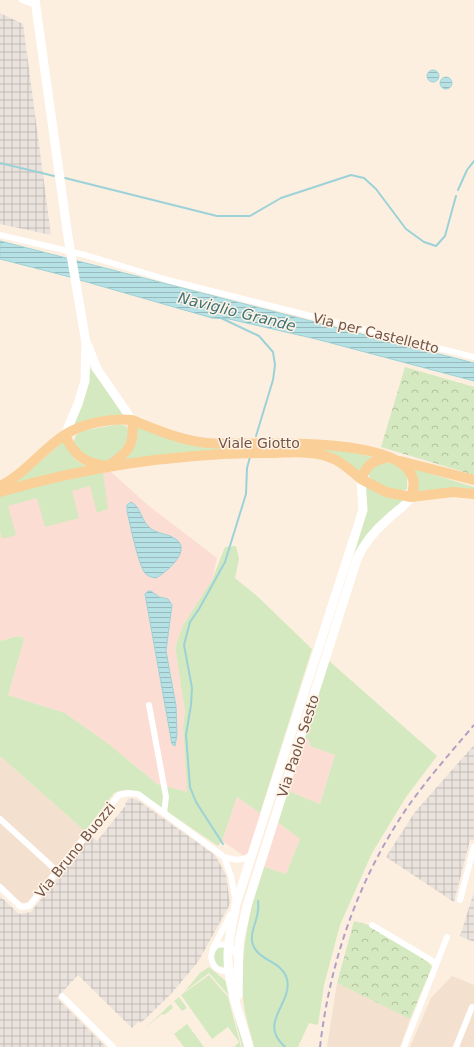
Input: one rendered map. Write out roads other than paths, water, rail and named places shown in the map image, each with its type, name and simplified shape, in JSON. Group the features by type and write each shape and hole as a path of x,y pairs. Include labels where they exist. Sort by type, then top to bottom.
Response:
{"main road":[{"name":"Viale Giotto","path":"0,486 26,469 66,435 88,425 123,419 132,420 178,439 208,443 322,444 356,448 388,458 474,480"},
{"name":"Viale Giotto","path":"66,435 69,443 79,457 88,463 108,466 128,452 133,435 132,420"},
{"name":"Viale Giotto","path":"0,492 63,475 108,466 180,456 235,453 316,453 341,462 361,479 386,492 411,498 453,492 474,494"},
{"path":"361,479 368,466 375,461 388,458"},
{"path":"400,461 414,478 414,490 411,498"}],"street":[{"path":"22,0 36,2 68,237 86,343 85,381 66,435"},
{"name":"Via per Castelletto","path":"0,235 85,255 168,280 474,357"},
{"path":"86,343 98,369 132,420"},
{"name":"Via Paolo Sesto","path":"249,1047 232,992 229,971 229,946 236,904 363,510 361,479"},
{"name":"Via Paolo Sesto","path":"240,1016 237,989 239,942 247,906 357,559 364,543 389,518 403,508 411,498"},
{"path":"150,705 166,797 164,813"},
{"name":"Via Bruno Buozzi","path":"0,887 21,907 25,908 29,906 119,795 128,793 138,794 224,857 236,861 246,859 253,853"},
{"path":"0,820 58,872"},
{"path":"460,900 474,847"},
{"path":"224,857 231,876 236,904"},
{"name":"Via Paolo Sesto","path":"213,948 236,904"},
{"path":"372,925 436,964"},
{"path":"404,1047 447,938"},
{"path":"222,944 229,946 238,960 229,971 221,971 213,965 210,957 213,948 222,944"},
{"path":"62,996 113,1047"},
{"path":"456,1047 472,1007"}],"water":[{"path":"431,70 435,70 439,76 435,82 431,82 427,78 427,74"},
{"path":"444,77 448,77 452,83 448,89 444,89 440,85 440,81"},
{"name":"Naviglio Grande","path":"0,241 474,363 474,381 316,339 229,319 212,318 66,276 0,259"},
{"path":"131,502 137,507 144,521 149,527 155,531 171,536 179,543 181,548 177,560 172,566 156,578 150,577 142,568 134,544 127,511 127,505"},
{"path":"148,591 151,591 159,597 168,599 172,605 166,651 176,706 177,735 175,746 172,744 145,594"}],"waterway":[{"path":"458,190 467,170 474,161"},
{"path":"0,163 54,176"},
{"path":"65,178 217,216 250,216 281,198 351,175 364,178 376,189 406,229 424,242 436,246 445,236 456,196"},
{"name":"Naviglio Grande","path":"221,318 259,336 273,352 275,365 273,380 256,436"},
{"path":"223,844 196,802 190,787 186,735 192,688 184,645 190,622 199,609 225,562 246,494 247,468 250,457"},
{"path":"258,901 258,913 252,935 253,945 260,955 280,968 287,979 285,997 275,1021 274,1029 277,1038 285,1047"}],"railway":[{"path":"320,1047 331,983 339,951 350,920 375,861 409,805 474,725"}]}
